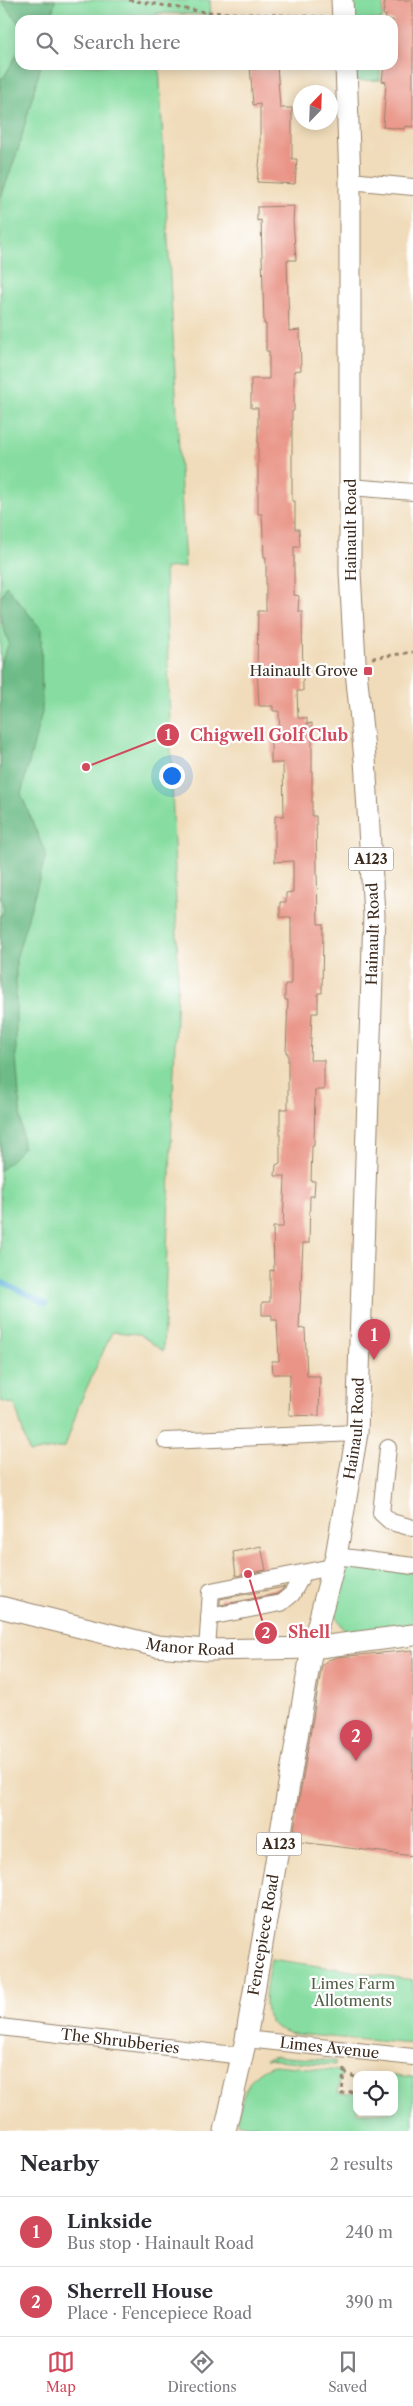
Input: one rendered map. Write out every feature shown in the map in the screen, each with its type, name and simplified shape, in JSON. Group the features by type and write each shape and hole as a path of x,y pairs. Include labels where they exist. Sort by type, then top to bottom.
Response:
{"main road":[{"name":"Hainault Road","path":"312,1648 325,1604 334,1561 357,1433 374,915 365,759 355,661 350,572 350,181 346,70"},
{"name":"Manor Road","path":"0,1607 157,1646 207,1650 312,1648 413,1635"},
{"name":"Fencepiece Road","path":"225,2131 244,2048 312,1648"}],"street":[{"path":"350,181 413,187"},
{"path":"350,487 413,492"},
{"path":"166,1441 357,1433"},
{"path":"388,1448 381,1513 391,1522 413,1528"},
{"path":"207,1650 211,1591 303,1574 334,1561 413,1566"},
{"path":"209,1617 281,1603 292,1594 303,1574"},
{"name":"The Shrubberies","path":"0,2027 244,2048"},
{"name":"Limes Avenue","path":"244,2048 413,2057"}],"path":[{"path":"129,0 204,12 342,13"},
{"path":"355,661 413,652"},
{"path":"353,2076 344,2070 342,2094 353,2091"}],"green space":[{"path":"0,0 210,0 211,15 157,13 157,15 15,15 15,70 159,70 185,567 165,568 178,966 163,1351 139,1334 112,1332 79,1405 65,1447 29,1453 15,1405 0,1401"},
{"path":"1,0 55,0 52,15 15,15 15,18"},
{"path":"350,0 383,0 382,15 351,15"},
{"path":"15,58 15,70 40,70 18,150 0,200 0,79 4,77"},
{"path":"353,70 380,70 380,80 353,81"},
{"path":"6,586 41,629 42,712 21,794 46,855 16,959 16,1056 23,1148 0,1171 0,918 4,910 0,893 0,665 9,643 0,617 0,600"},
{"path":"343,1563 413,1573 413,1626 347,1633 337,1616 334,1600"},
{"name":"Limes Farm Allotments","path":"271,1959 413,1980 413,2044 295,2034 282,2030 273,2024 265,2006 265,1994"},
{"path":"276,2056 335,2061 335,2065 265,2059"},
{"path":"274,2065 342,2071 338,2093 353,2093 353,2116 398,2116 398,2075 413,2077 413,2131 292,2131 237,2123 247,2087 251,2080 264,2069"}],"building":[{"path":"385,0 413,0 413,127 405,126 404,129 383,127 386,82 382,81 383,70 398,70 398,15 383,15"},
{"path":"250,70 277,70 280,108 292,108 292,159 297,159 295,184 257,182 260,157 260,104 253,105"},
{"path":"294,206 293,221 296,260 287,260 289,331 300,330 301,370 294,371 294,411 292,411 292,501 295,501 295,529 299,529 300,547 294,547 294,595 299,596 298,611 302,611 303,691 297,691 298,718 307,718 307,724 312,723 312,816 316,816 318,924 323,924 322,993 318,993 318,1013 312,1013 310,1060 324,1060 324,1090 315,1090 311,1181 315,1181 314,1196 310,1196 309,1243 303,1243 299,1329 305,1328 307,1376 320,1376 319,1416 289,1415 290,1374 273,1374 272,1361 279,1361 277,1320 272,1320 272,1315 262,1315 262,1302 270,1302 270,1270 274,1271 273,1227 283,1227 285,1176 275,1176 276,1165 280,1163 280,1109 288,1109 288,1053 286,1053 288,1000 285,1000 285,984 291,984 291,917 280,917 280,902 286,902 286,893 293,892 293,861 275,862 275,816 284,816 283,763 271,763 271,741 280,740 279,711 273,711 273,706 259,706 257,668 258,611 266,611 266,557 264,557 262,514 258,514 258,408 251,408 251,379 269,379 269,351 266,351 266,324 264,324 261,220 257,221 257,207"},
{"path":"261,1546 266,1570 236,1576 233,1552"},
{"path":"285,1587 277,1594 220,1605 220,1599"},
{"path":"413,1650 413,1856 292,1841 322,1665 328,1660 338,1657"}],"waterway":[{"path":"0,1281 46,1304"}],"place":[{"name":"Hainault Grove","path":"368,671"},
{"name":"Chigwell Golf Club","path":"86,767"},
{"name":"Linkside","path":"374,1360"},
{"name":"Shell","path":"248,1574"},
{"name":"Sherrell House","path":"356,1761"}]}
